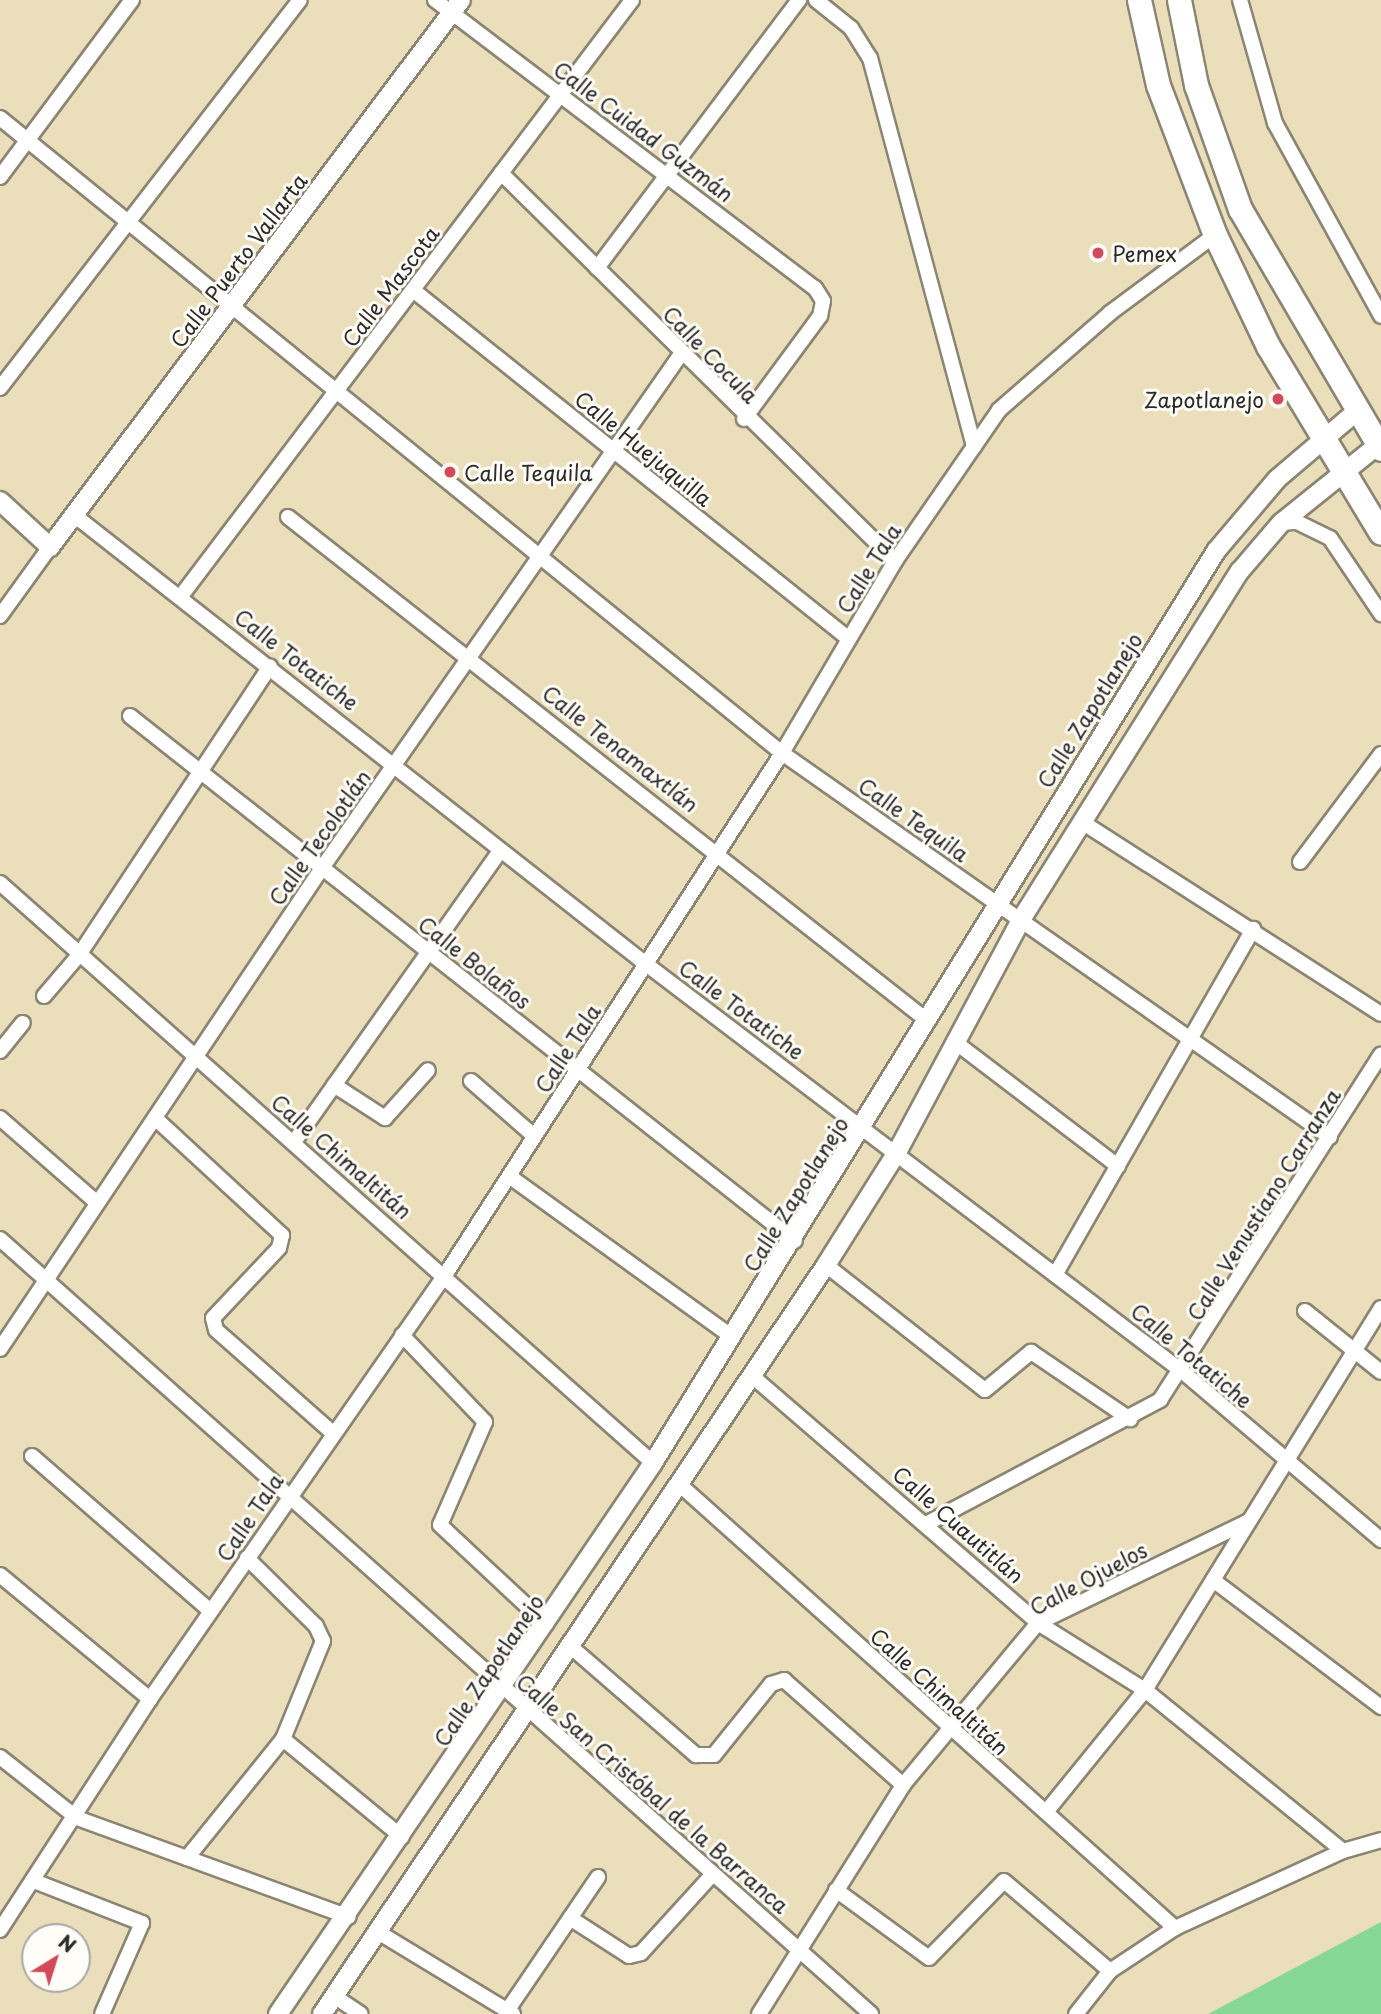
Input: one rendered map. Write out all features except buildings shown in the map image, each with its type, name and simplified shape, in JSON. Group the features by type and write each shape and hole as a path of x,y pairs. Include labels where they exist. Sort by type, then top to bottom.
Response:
{"highway":[{"path":"1139,0 1158,85 1214,235 1321,436 1381,533"},
{"path":"1180,0 1196,85 1240,209 1380,447"}],"street":[{"path":"0,177 132,0"},
{"path":"0,388 300,0"},
{"name":"Calle Cuidad Guzmán","path":"435,0 456,6 561,94 816,288 822,301 820,316 744,419"},
{"name":"Calle Mascota","path":"181,596 632,0"},
{"path":"597,268 799,0"},
{"path":"816,0 851,28 870,58 974,446"},
{"path":"1240,0 1275,123 1381,316"},
{"name":"Calle Puerto Vallarta","path":"50,547 456,6"},
{"name":"Calle Tequila","path":"0,118 782,753 1022,918 1330,1137"},
{"name":"Calle Cocula","path":"501,173 744,419 895,561"},
{"name":"Calle Tala","path":"0,1930 77,1818 150,1699 288,1496 445,1275 782,753 895,561 974,446 1014,393 1214,235"},
{"name":"Calle Huejuquilla","path":"413,290 849,639"},
{"name":"Calle Tecolotlán","path":"0,1349 322,868 473,659 681,354"},
{"name":"Calle Zapotlanejo","path":"278,2014 503,1689 653,1463 731,1336 795,1241 863,1130 924,1018 1216,551 1243,514 1321,436 1358,410"},
{"path":"322,2014 826,1265 896,1154 1022,918 1240,571 1281,523 1341,470 1380,447"},
{"path":"0,501 50,547 0,615"},
{"name":"Calle Totatiche","path":"74,515 181,596 646,964 1183,1372 1287,1466 1381,1540"},
{"name":"Calle Tenamaxtlán","path":"288,517 719,852 924,1018"},
{"path":"1281,523 1297,522 1330,538 1381,614"},
{"path":"44,996 79,955 270,666"},
{"name":"Calle Bolaños","path":"130,716 795,1241"},
{"path":"1300,862 1381,754"},
{"path":"1082,822 1253,929 1381,1014"},
{"path":"294,1142 500,851"},
{"name":"Calle Chimaltitán","path":"0,883 445,1275 653,1463"},
{"path":"1055,1275 1253,929"},
{"path":"0,1051 23,1023"},
{"path":"955,1042 1118,1166"},
{"name":"Calle Venustiano Carranza","path":"928,1523 1130,1419 1160,1400 1183,1372 1381,1055"},
{"path":"334,1085 385,1118 428,1070"},
{"path":"471,1081 534,1136"},
{"path":"0,1118 96,1202"},
{"path":"155,1118 282,1235 279,1248 213,1318 216,1330 333,1433"},
{"path":"509,1176 731,1336"},
{"name":"Calle San Cristóbal de la Barranca","path":"0,1239 871,2014"},
{"path":"826,1265 985,1390 1031,1352 1130,1419"},
{"name":"Calle Ojuelos","path":"761,2013 903,1785 1038,1623 1248,1521 1287,1466 1381,1308"},
{"path":"1305,1311 1381,1372"},
{"path":"402,1335 485,1422 440,1525 546,1624"},
{"name":"Calle Cuautitlán","path":"751,1375 928,1523 1038,1623 1145,1690 1343,1851"},
{"path":"32,1456 210,1611"},
{"name":"Calle Chimaltitán","path":"679,1484 948,1728 1175,1928"},
{"path":"1046,1812 1145,1690 1248,1521"},
{"path":"187,1858 284,1739 323,1641 316,1626 247,1558"},
{"path":"0,1576 150,1699"},
{"path":"1213,1580 1381,1707"},
{"path":"570,1646 696,1755 714,1755 771,1684 784,1680 903,1785"},
{"path":"284,1739 402,1837"},
{"path":"0,1757 77,1818 348,1916"},
{"path":"1076,2014 1110,1972 1175,1928 1343,1851 1381,1840"},
{"path":"570,1918 629,1956 641,1953 713,1874"},
{"path":"378,1933 510,2012 598,1877"},
{"path":"34,1881 142,1923 102,2014"},
{"path":"836,1890 929,1958 1004,1881 1110,1972"},
{"path":"334,1996 361,2014"}],"green space":[{"path":"1381,1922 1381,2014 1208,2014"}],"place":[{"name":"Pemex","path":"1098,253"},
{"name":"Zapotlanejo","path":"1278,399"},
{"name":"Calle Tequila","path":"450,472"}]}
